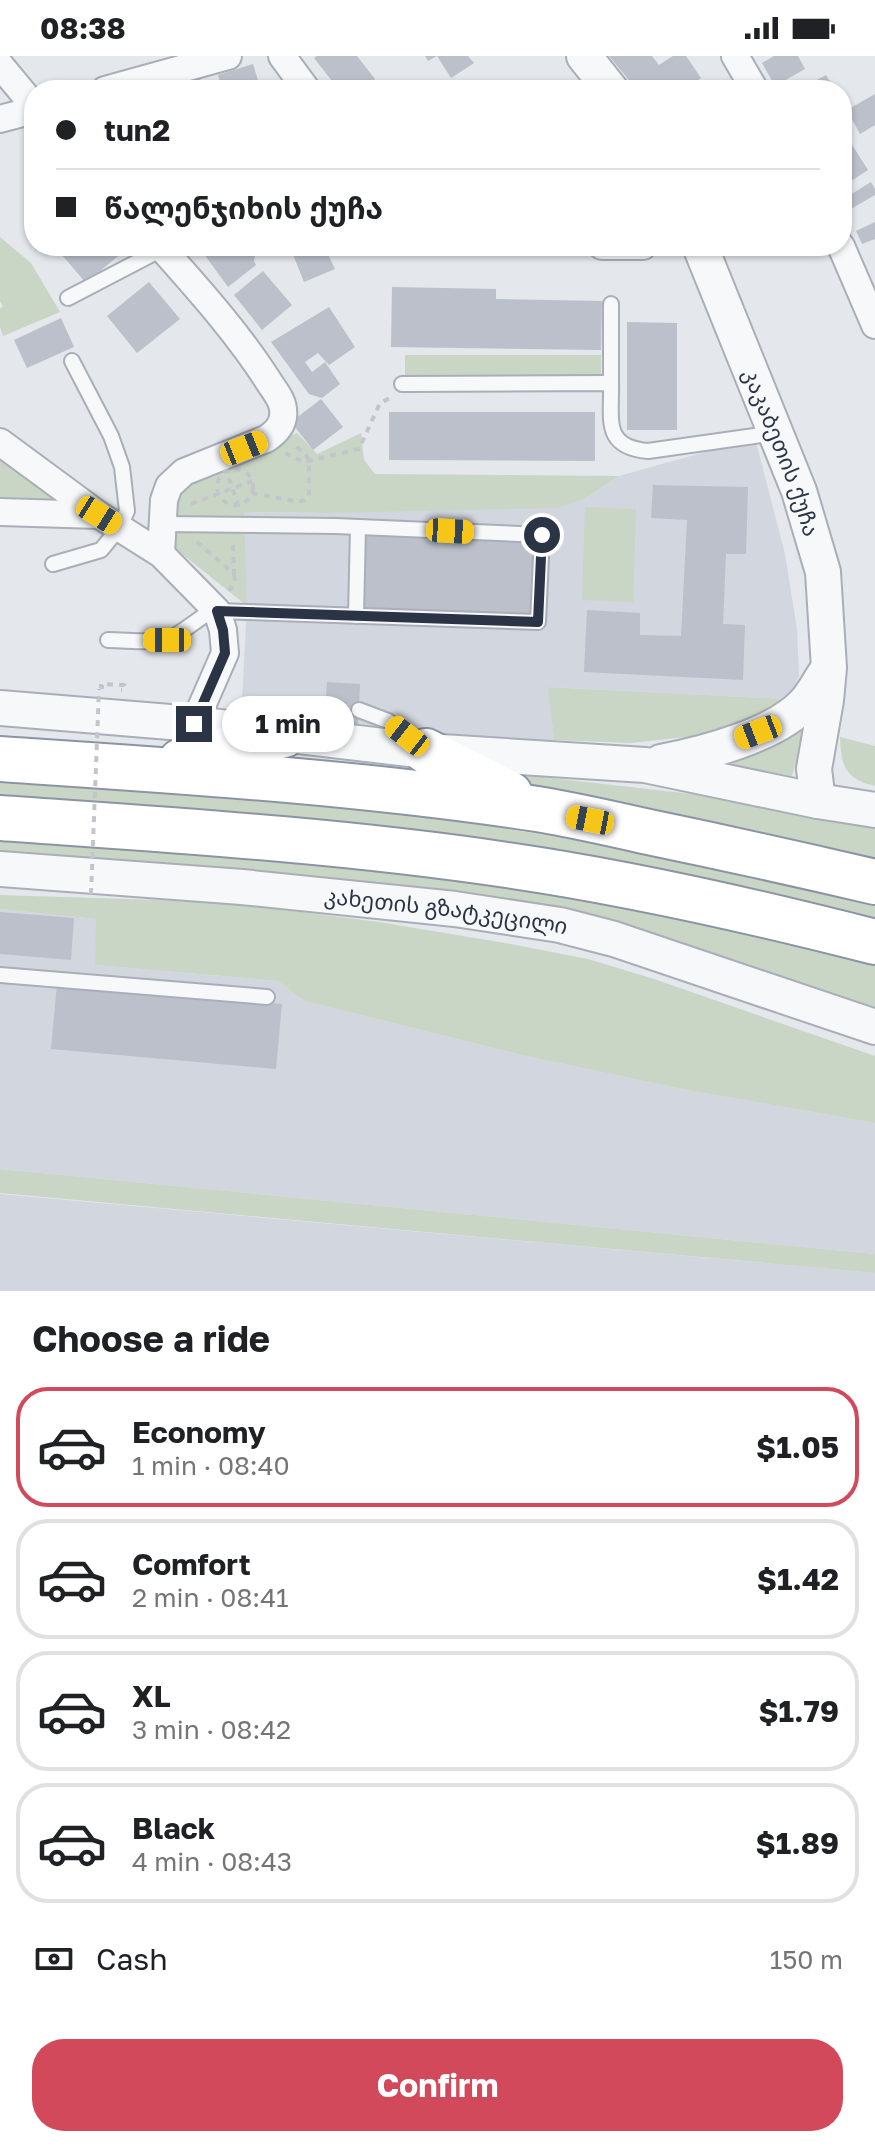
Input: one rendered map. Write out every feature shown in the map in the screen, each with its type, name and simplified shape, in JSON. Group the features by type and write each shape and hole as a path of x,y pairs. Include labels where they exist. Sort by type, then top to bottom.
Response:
{"highway":[{"path":"149,769 284,735"},
{"path":"426,751 540,810"},
{"path":"0,759 356,786 444,796 540,810 875,882"},
{"path":"0,818 227,834 496,863 702,901 875,942"}],"street":[{"path":"141,80 228,56"},
{"path":"282,56 300,80"},
{"path":"584,56 603,80"},
{"path":"735,56 749,80"},
{"path":"0,65 24,95"},
{"path":"0,119 24,111"},
{"path":"161,554 168,521 164,500 169,486 184,472 266,439 275,433 284,418 279,398 255,360 169,256"},
{"name":"კაკაბეთის ქუჩა","path":"704,256 799,491 823,572 829,668 814,769 818,801"},
{"path":"845,256 875,325"},
{"path":"0,442 109,522 161,554 216,610 223,630 225,653 194,724"},
{"path":"0,512 109,522"},
{"path":"645,765 699,754 789,717 806,702 829,668"},
{"path":"0,708 194,724 426,751 645,765 875,810"},
{"name":"კახეთის გზატკეცილი","path":"0,869 257,888 455,909 560,925 614,939 875,1027"}],"lane":[{"path":"68,298 145,256"},
{"path":"611,304 613,432 623,446 648,451 775,433"},
{"path":"53,564 101,550 109,522 127,511 122,467 111,436 72,361"},
{"path":"402,384 611,383"},
{"path":"108,640 167,640 216,610 538,622 542,535 168,521"},
{"path":"356,616 358,527"},
{"path":"284,735 325,708"},
{"path":"359,710 388,721 426,751"},
{"path":"0,975 267,997"}],"path":[{"path":"309,461 359,449 380,403 396,395 402,384"},
{"path":"252,493 303,501 309,496 309,461 305,453 275,433"},
{"path":"227,471 245,471 252,481 252,493 245,503 233,506 222,501 218,494 218,479 227,471"},
{"path":"232,525 234,574 168,521 218,494 252,481"},
{"path":"91,894 99,689"}],"shaded area":[{"path":"755,438 785,554 797,629 799,675 785,699 549,687 554,740 479,741 254,710 242,699 247,606 243,512 325,513 586,498 619,476"},
{"path":"0,909 97,919 95,965 278,981 304,1001 521,1055 682,1089 875,1123 875,1254 0,1169"},
{"path":"0,1194 875,1273 875,1291 0,1291"}],"green space":[{"path":"0,237 31,263 60,312 3,336 0,327 0,309 3,306 0,301"},
{"path":"405,355 601,355 601,376 405,376"},
{"path":"297,433 317,454 361,433 364,460 375,474 619,476 586,498 557,508 244,512 247,606 171,545 168,524 179,490 194,478"},
{"path":"0,453 60,503 0,502"},
{"path":"585,507 636,509 633,602 582,600"},
{"path":"548,687 785,699 754,717 696,736 630,743 554,740"},
{"path":"809,721 792,776 730,765 778,744"},
{"path":"840,737 875,746 875,786 857,779 847,770"},
{"path":"515,774 737,799 875,819 875,860 606,799 524,784"},
{"path":"0,783 424,815 640,851 875,905 875,923 0,798"},
{"path":"0,837 260,857 451,877 618,901 821,949 875,965 875,1012 611,922 0,856"},
{"path":"0,895 223,902 379,922 588,959 875,1056 875,1123 682,1089 521,1055 304,1001 278,981 95,965 96,919 0,909"},
{"path":"0,1169 875,1254 875,1273 0,1193"}],"building":[{"path":"357,56 375,79 331,80 314,58"},
{"path":"437,56 468,56 474,63 451,78"},
{"path":"609,56 652,56 659,65 673,56 686,56 701,78 698,80 629,80"},
{"path":"774,56 798,56 805,69 786,80 772,80 762,63"},
{"path":"253,64 258,80 219,80 218,75"},
{"path":"875,94 875,125 860,134 852,119 852,107"},
{"path":"852,145 868,170 852,180"},
{"path":"871,182 875,189 875,195 852,208 852,194"},
{"path":"875,222 875,239 862,244 856,231"},
{"path":"63,256 118,256 86,283"},
{"path":"205,256 255,256 256,265 228,287"},
{"path":"294,256 329,256 335,269 304,282"},
{"path":"263,271 292,305 262,330 234,295"},
{"path":"149,282 180,319 137,353 107,316"},
{"path":"392,287 496,289 496,299 602,301 601,350 391,347"},
{"path":"329,307 355,347 329,365 318,353 305,362 312,372 325,362 340,384 322,398 309,394 271,342"},
{"path":"61,318 74,347 27,368 14,340"},
{"path":"627,322 677,323 677,430 627,430"},
{"path":"321,399 343,427 313,450 291,422"},
{"path":"389,412 595,412 595,461 389,460"},
{"path":"653,485 748,487 746,554 726,554 723,624 745,625 743,680 584,672 587,610 640,613 640,635 681,636 687,520 651,518"},
{"path":"366,530 537,541 532,617 361,607"},
{"path":"327,682 360,684 358,726 324,723"},
{"path":"0,912 74,918 71,960 0,954"},
{"path":"57,984 282,1004 276,1069 51,1049"}],"route":[{"path":"194,724 225,653 217,611 538,622 542,535"}]}
